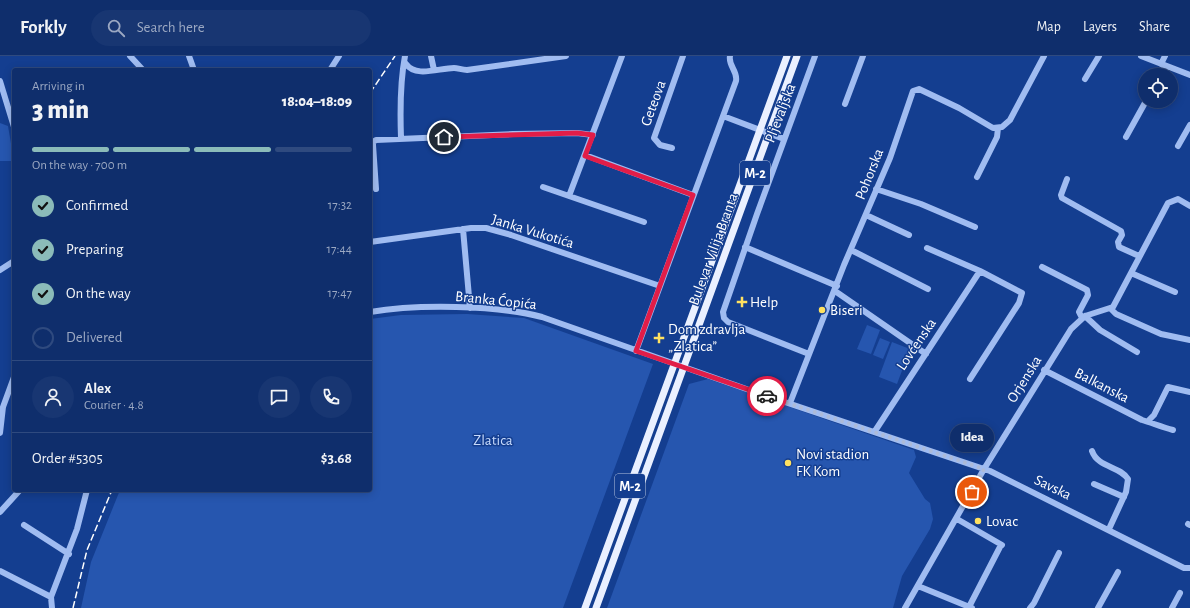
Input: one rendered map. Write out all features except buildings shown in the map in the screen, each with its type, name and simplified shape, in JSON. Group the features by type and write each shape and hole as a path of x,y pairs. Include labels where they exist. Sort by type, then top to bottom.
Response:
{"main road":[{"name":"Bulevar Vilija Branta","path":"585,608 787,56"},
{"name":"Bulevar Vilija Branta","path":"596,608 798,56"}],"street":[{"path":"130,56 141,68"},
{"path":"189,56 193,68"},
{"path":"331,68 339,56"},
{"path":"401,138 401,78 406,64 405,56"},
{"path":"431,56 434,70"},
{"path":"406,64 409,68 418,71 454,68 467,70 566,56"},
{"path":"569,196 622,56"},
{"name":"Geteova","path":"672,148 660,145 654,138 684,56"},
{"path":"636,351 737,78 730,63 730,56"},
{"name":"Pljevaljska","path":"809,354 728,322 724,318 723,312 745,247 815,56"},
{"path":"845,104 863,56"},
{"path":"977,177 996,137 998,128 1004,126 1010,120 1044,56"},
{"path":"1085,79 1099,56"},
{"path":"1142,56 1163,66 1190,75"},
{"path":"1163,66 1165,56"},
{"path":"0,81 12,120"},
{"name":"Pohorska","path":"790,403 851,250 890,158 912,92 915,89 920,89 993,128 998,128"},
{"path":"1126,137 1142,108"},
{"path":"723,116 784,139"},
{"path":"1178,146 1190,125"},
{"path":"376,189 374,141 401,138 570,133 593,135"},
{"path":"585,156 693,195"},
{"path":"1067,179 1061,195 1062,198 1121,231 1122,235 1118,242 1119,248 1139,256"},
{"path":"543,187 644,222"},
{"path":"876,189 921,204 975,227"},
{"path":"1083,317 1111,309 1168,203 1178,199 1190,206"},
{"path":"866,215 909,235"},
{"name":"Janka Vukotića","path":"372,242 463,229 486,228 511,235 660,286"},
{"path":"463,229 470,308"},
{"path":"745,247 836,288 926,354"},
{"path":"927,248 1021,292 1023,296 970,379"},
{"path":"851,250 928,289"},
{"path":"0,270 12,263"},
{"path":"1042,267 1087,290 1088,295 1079,312 1083,317 1100,330 1137,352"},
{"name":"Lovćenska","path":"875,431 980,272"},
{"path":"1131,273 1176,292"},
{"name":"Branka Ćopića","path":"372,312 409,308 470,308 530,314 875,431"},
{"path":"1111,309 1116,314 1152,331 1190,340"},
{"name":"Orjenska","path":"905,608 957,519 984,469 1044,370 1071,330 1083,317"},
{"name":"Balkanska","path":"1044,370 1142,420 1149,420 1153,424 1173,430"},
{"path":"0,433 3,407 12,382"},
{"path":"1149,420 1154,415 1168,387 1190,392"},
{"name":"Savska","path":"875,431 984,469 1109,529 1184,568 1190,568"},
{"path":"1092,451 1100,462 1127,477 1128,484 1124,497 1109,529"},
{"path":"1094,484 1124,497"},
{"path":"0,512 18,492"},
{"path":"52,608 51,597 69,554 86,492"},
{"path":"918,586 970,607 1001,545 957,519"},
{"path":"24,525 69,554"},
{"path":"1030,608 1034,603 1059,553"},
{"path":"0,571 51,597"},
{"path":"1098,608 1118,572"},
{"path":"1172,608 1180,593"}],"green space":[{"path":"0,123 8,126 12,149 12,161 0,161"},
{"name":"Zlatica","path":"467,314 524,318 653,364 563,608 81,608 91,562 119,492 372,492 372,319 401,315"},
{"path":"867,325 880,330 871,354 857,349"},
{"path":"880,338 890,342 883,359 873,355"},
{"path":"892,342 910,349 897,384 879,377"},
{"path":"708,379 914,450 916,457 909,473 925,499 930,503 933,519 930,529 902,576 893,608 607,608 689,384"}],"railway":[{"path":"372,90 395,56"},
{"path":"73,608 87,550 111,492"}],"way so far":[{"path":"767,396 875,431 984,469 972,492"}],"place":[{"name":"Help","path":"742,302"},
{"name":"Biseri","path":"822,310"},
{"name":"Dom zdravlja „Zlatica”","path":"659,338"},
{"name":"Novi stadion FK Kom","path":"788,463"},
{"name":"Idea","path":"972,492"},
{"name":"Lovac","path":"978,521"}],"route":[{"path":"444,137 577,133 593,135 585,156 693,195 636,351 767,396"}]}
